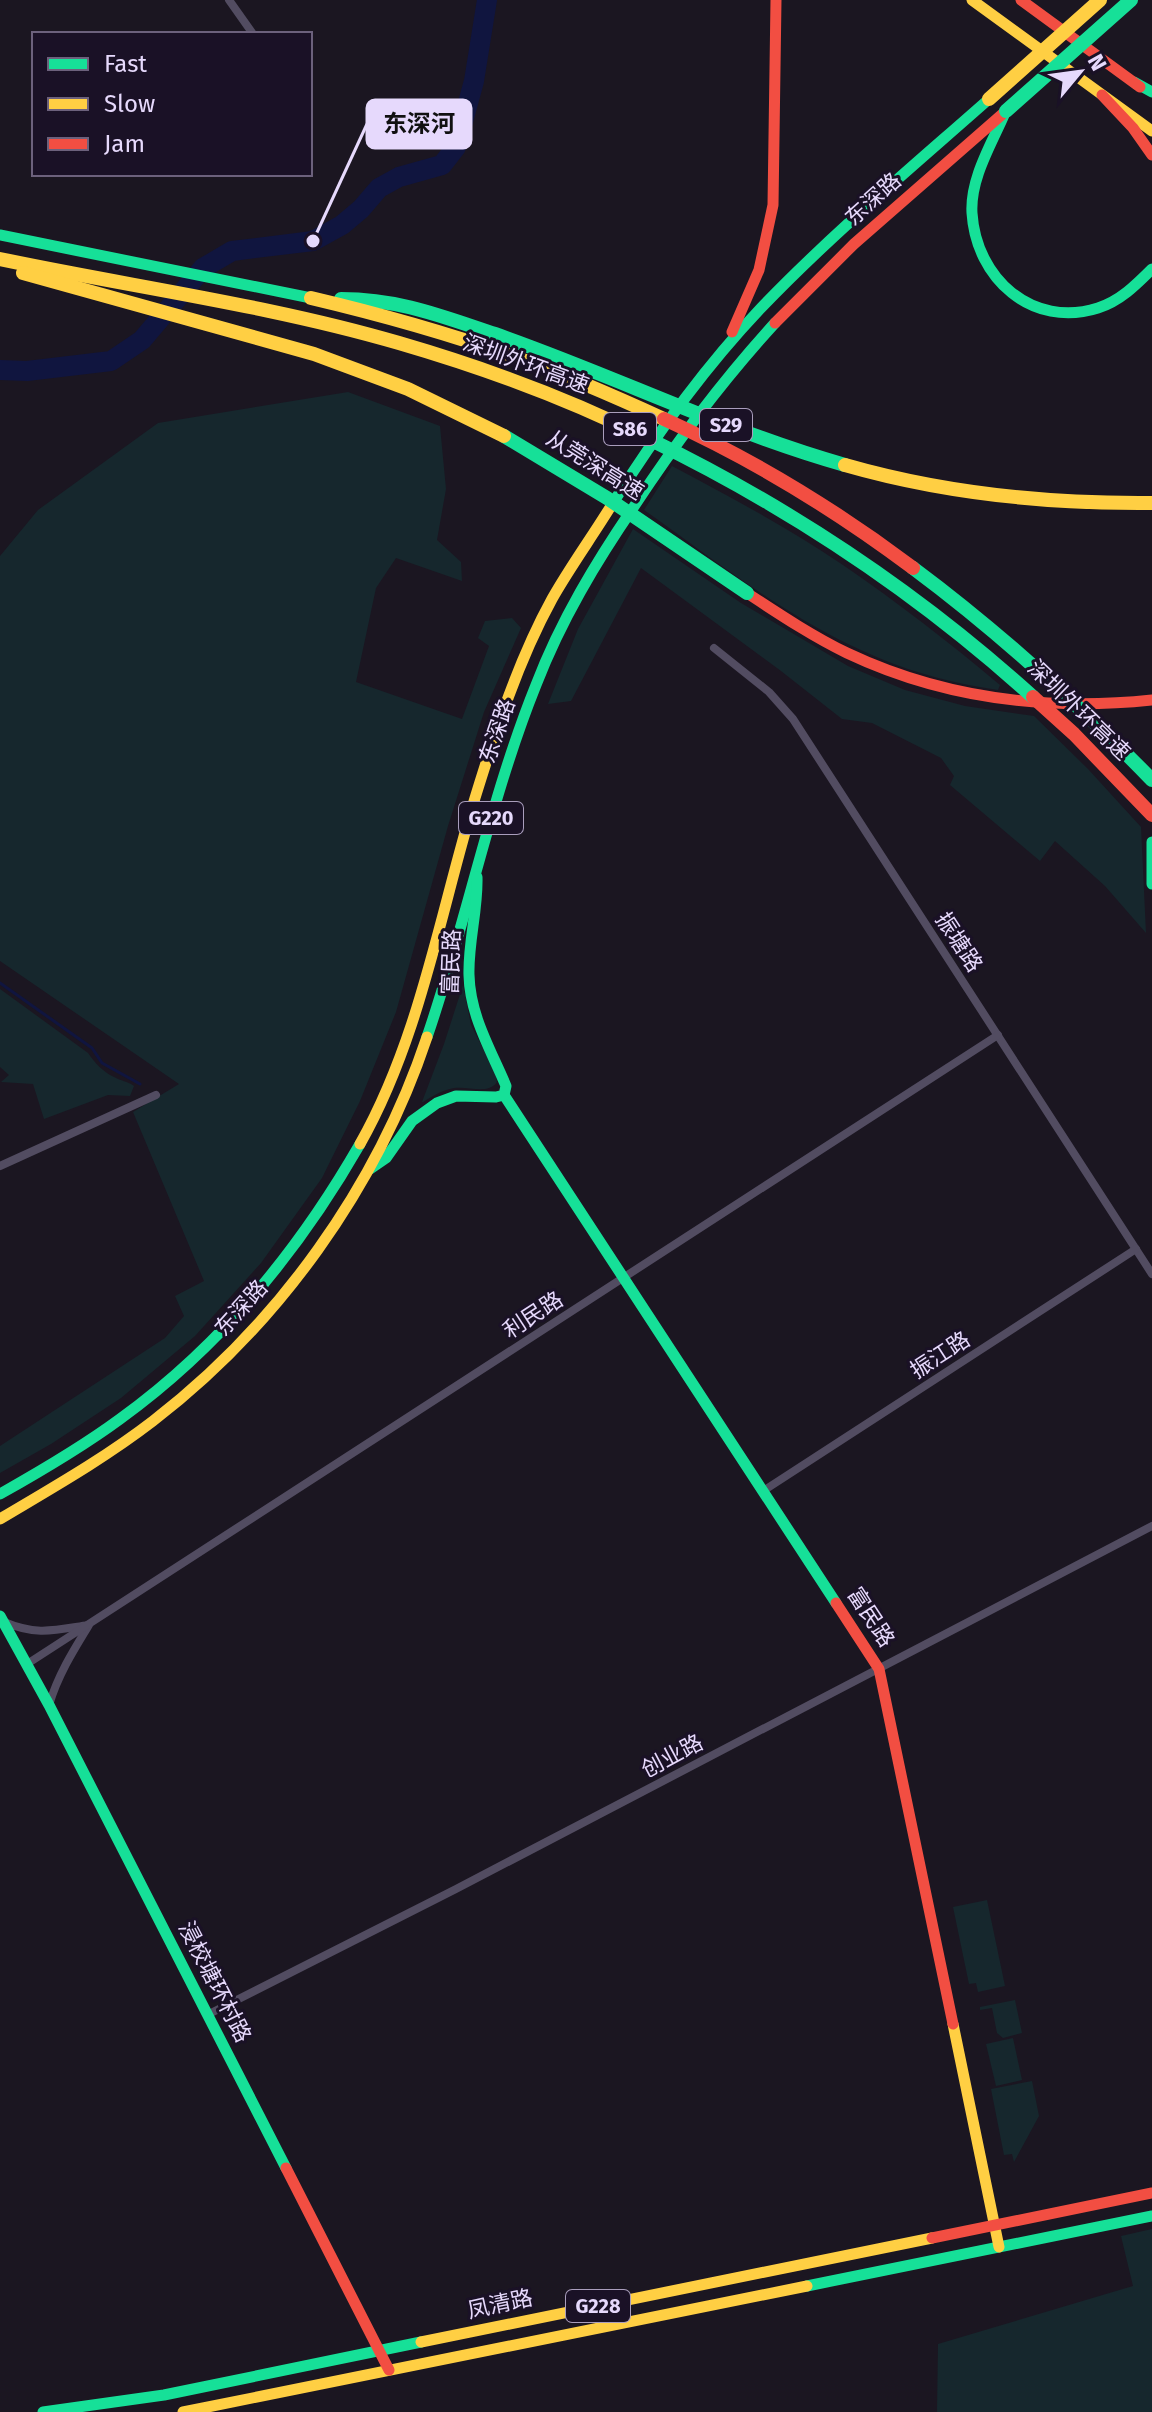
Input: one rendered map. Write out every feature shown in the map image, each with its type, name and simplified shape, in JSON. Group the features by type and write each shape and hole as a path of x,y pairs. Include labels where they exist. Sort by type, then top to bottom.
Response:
{"main road":[{"path":"717,358 748,302 770,230 776,0"},
{"path":"972,0 1152,131"},
{"path":"1021,0 1152,94"},
{"name":"东深路","path":"0,1494 101,1433 199,1355 272,1276 337,1184 378,1109 410,1029 473,803 502,717 536,632 549,605 657,436 717,358 761,309 814,257 1100,0"},
{"name":"东深路","path":"0,1519 125,1442 213,1371 252,1331 306,1266 339,1220 396,1118 429,1035 516,739 555,641 582,587 659,469 728,376 807,290 874,227 1131,0"},
{"path":"1102,95 1133,128 1152,155"},
{"path":"1006,111 978,181 972,213 982,255 1003,287 1015,297 1047,311 1081,313 1124,297 1152,269"},
{"name":"深圳外环高速","path":"0,235 382,315 453,335 580,381 659,417 854,525 973,612 1057,684 1152,780"},
{"name":"深圳外环高速","path":"0,262 245,308 400,344 555,397 644,436 721,475 815,529 912,596 1046,706 1152,815"},
{"name":"从莞深高速","path":"0,262 86,292 313,353 445,407 562,469 785,618 845,652 889,671 980,697 1098,705 1152,700"},
{"name":"S29","path":"311,298 380,300 448,319 577,364 787,449 864,471 1010,498 1070,503 1152,503"},
{"path":"1152,842 1152,884"},
{"name":"富民路","path":"476,871 478,895 469,961 472,1006 480,1034 506,1086 504,1095 879,1669 999,2247"},
{"path":"370,1169 386,1158 418,1115 437,1103 456,1096 504,1095"},
{"name":"浸校塘环村路","path":"2,1619 389,2370"},
{"name":"凤清路","path":"43,2412 164,2395 1152,2193"},
{"name":"凤清路","path":"183,2412 1152,2216"}],"street":[{"path":"229,0 252,32"},
{"name":"振塘路","path":"714,648 769,692 793,719 1152,1274"},
{"name":"利民路","path":"27,1664 998,1035"},
{"path":"0,1166 156,1095"},
{"name":"振江路","path":"763,1491 1136,1249"},
{"name":"创业路","path":"207,2015 456,1889 1152,1526"},
{"name":"利民路","path":"2,1619 24,1630 35,1631 89,1625"},
{"name":"利民路","path":"49,1705 64,1665 89,1625"}],"shaded area":[{"path":"348,392 440,426 446,489 437,540 461,562 462,581 396,558 376,588 356,682 462,719 489,646 478,638 485,621 512,618 521,628 484,712 448,826 396,1012 360,1101 322,1178 261,1263 195,1336 121,1398 0,1473 0,1446 165,1338 184,1316 175,1296 204,1281 133,1112 179,1084 0,961 0,556 38,510 158,423"},
{"path":"672,466 843,565 962,653 1000,685 998,690 937,678 879,658 817,628 757,591 644,510"},
{"path":"633,529 741,603 848,666 905,690 965,706 1034,716 1141,827 1146,933 1105,886 1055,841 1040,861 950,785 954,776 941,758 872,723 842,719 641,568 571,701 548,704 578,629"},
{"path":"463,985 471,1025 497,1082 483,1089 450,1089 422,1102 444,1044"},
{"path":"0,989 88,1053 106,1073 134,1086 130,1096 108,1095 44,1119 33,1084 1,1082 9,1075 0,1067"},
{"path":"987,1900 1005,1986 978,1992 976,1983 969,1984 953,1907"},
{"path":"1015,2000 1022,2033 1003,2038 997,2033 992,2008 980,2010 980,2007"},
{"path":"1013,2038 1022,2080 996,2086 986,2044"},
{"path":"1032,2081 1039,2116 1014,2162 1012,2154 1004,2155 991,2089"},
{"path":"1152,2229 1152,2412 937,2412 938,2344 1133,2286 1121,2236"}],"waterway":[{"path":"0,370 27,371 111,361 142,340 203,268 232,251 313,241 342,225 379,188 399,177 442,165 456,147 474,81 487,0"},
{"path":"0,983 92,1048 102,1063 140,1084"}],"traffic: fast":[{"path":"1006,111 1131,0"},
{"path":"1134,82 1152,92"},
{"path":"611,506 681,403 761,308 844,227 989,99"},
{"path":"1004,115 982,162 972,200 976,237 996,277 1012,293 1030,304 1051,311 1074,313 1113,301 1134,287 1152,269"},
{"path":"0,235 311,298"},
{"path":"341,299 401,305 456,321 539,350 756,436 845,465"},
{"path":"427,1037 505,772 557,637 593,570 667,458 719,389 775,323"},
{"path":"504,436 607,498 747,593"},
{"path":"649,439 752,493 850,554 944,622 1033,697"},
{"path":"913,568 1037,669 1152,780"},
{"path":"1152,842 1152,884"},
{"path":"370,1169 386,1158 412,1121 437,1103 456,1096 504,1095 506,1086 482,1032 470,990 469,963 477,877"},
{"path":"504,1095 836,1603"},
{"path":"0,1494 106,1429 157,1391 224,1328 255,1295 311,1222 360,1144"},
{"path":"0,1616 49,1705 286,2168"},
{"path":"807,2286 1152,2216"},
{"path":"43,2412 164,2395 421,2342"}],"traffic: slow":[{"path":"972,0 1152,131"},
{"path":"989,99 1100,0"},
{"path":"0,259 251,307 399,343 526,385 649,439"},
{"path":"23,273 314,354 408,389 504,436"},
{"path":"311,298 497,351 664,419"},
{"path":"845,465 921,483 997,495 1074,502 1152,503"},
{"path":"360,1144 381,1103 414,1018 475,798 518,671 552,599 611,506"},
{"path":"0,1519 135,1435 199,1383 242,1342 318,1249 351,1199 381,1147 427,1037"},
{"path":"953,2024 999,2247"},
{"path":"421,2342 932,2238"},
{"path":"183,2412 807,2286"}],"traffic: jam":[{"path":"732,332 759,270 773,205 776,0"},
{"path":"1021,0 1140,87"},
{"path":"1102,95 1133,128 1152,155"},
{"path":"775,323 854,244 1006,111"},
{"path":"664,419 793,487 913,568"},
{"path":"747,593 847,653 884,669 958,691 996,698 1073,704 1152,700"},
{"path":"1033,697 1074,734 1152,815"},
{"path":"836,1603 879,1669 953,2024"},
{"path":"286,2168 389,2370"},
{"path":"932,2238 1152,2193"}],"place":[{"name":"东深河","path":"313,241"}]}
